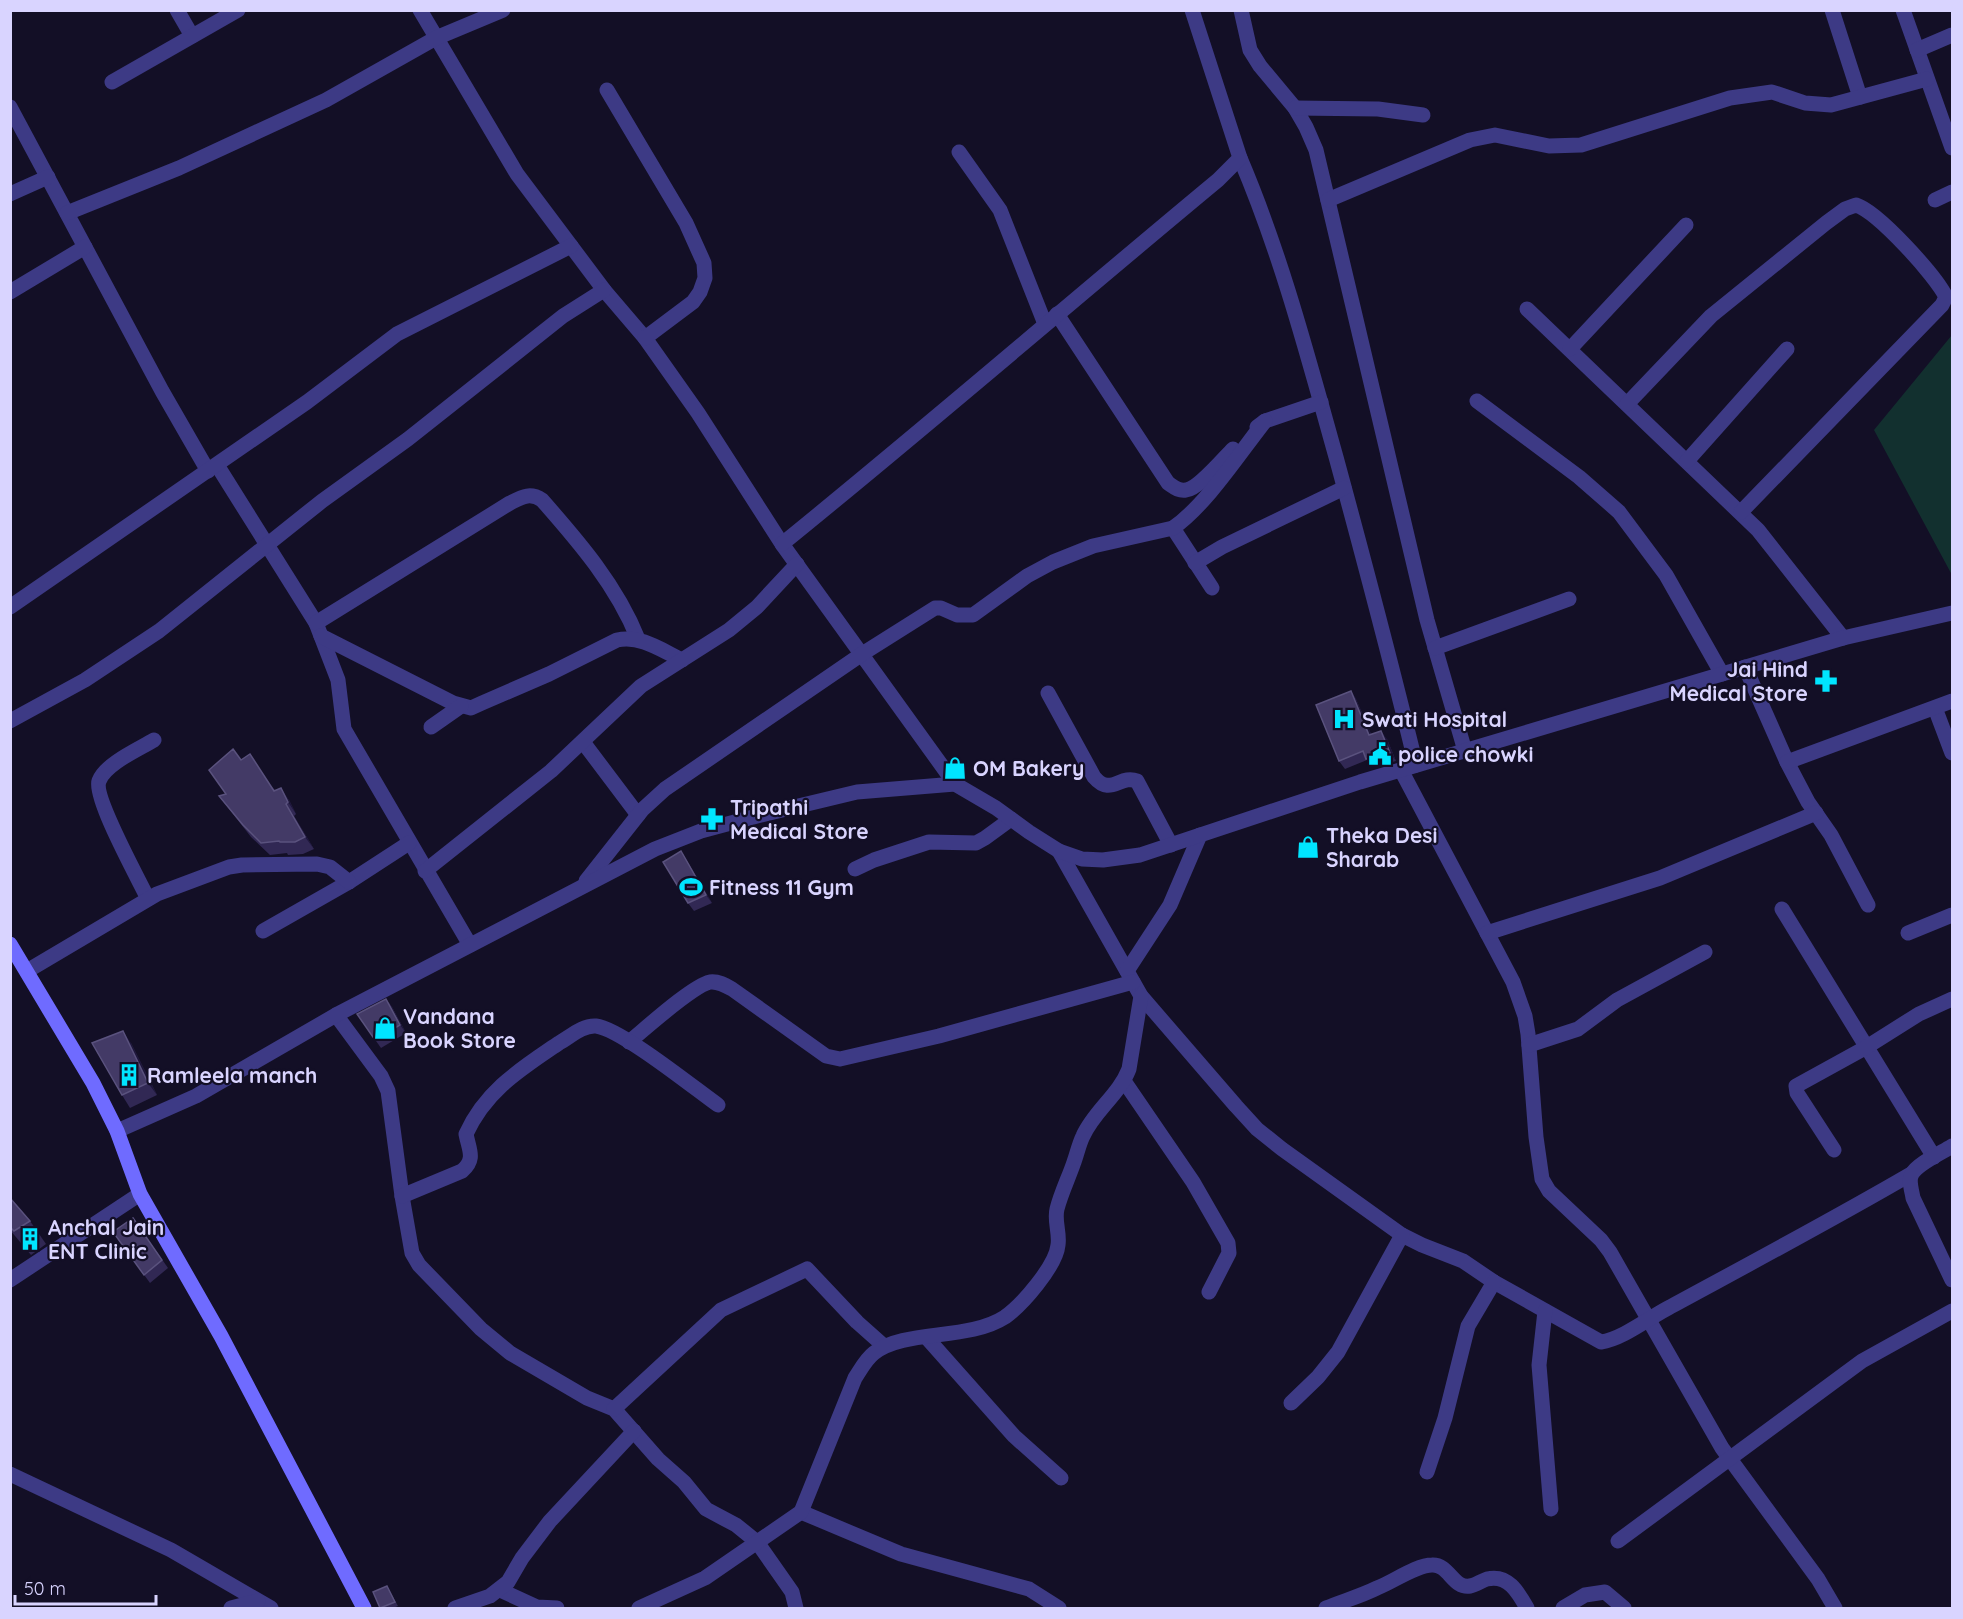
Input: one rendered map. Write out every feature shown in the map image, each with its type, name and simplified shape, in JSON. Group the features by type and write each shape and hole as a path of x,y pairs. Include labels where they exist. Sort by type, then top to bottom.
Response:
{"main road":[{"path":"10,944 93,1083 117,1131 140,1194 221,1336 364,1608"}],"street":[{"path":"177,10 192,36"},
{"path":"112,82 238,10"},
{"path":"420,10 517,174 604,290 645,338 698,413 782,544 956,784 1059,851 1082,859 1102,860 1140,855 1409,768 1745,667 1843,638 1953,613"},
{"path":"67,213 179,168 326,100 436,38 503,10"},
{"path":"1191,10 1240,158 1264,215 1321,402 1392,666 1409,768 1487,933 1513,982 1525,1016 1542,1179 1549,1191 1601,1240 1610,1252 1730,1458 1818,1579 1835,1608"},
{"path":"1241,10 1250,50 1260,66 1295,108 1316,150 1435,648 1465,751"},
{"path":"1832,10 1860,97"},
{"path":"1903,10 1953,148"},
{"path":"1917,50 1953,34"},
{"path":"1328,200 1483,136 1495,135 1549,146 1581,146 1730,98 1772,92 1805,103 1831,105 1927,79"},
{"path":"607,90 686,223 704,263 705,278 693,302 645,338"},
{"path":"10,107 162,391 212,468 268,544 319,629 338,680 344,729 470,945"},
{"path":"1295,108 1378,109 1422,115"},
{"path":"959,152 1000,210 1051,319 1130,423 1160,473 1178,490 1188,490 1196,485 1265,421 1321,402"},
{"path":"782,544 911,439 1218,180 1240,158"},
{"path":"10,194 48,177"},
{"path":"1935,200 1953,192"},
{"path":"1627,404 1711,316 1826,223 1845,209 1856,205 1871,213 1927,269 1946,297 1854,398 1741,512"},
{"path":"1570,349 1686,225"},
{"path":"10,607 307,402 397,334 571,246"},
{"path":"10,292 85,248"},
{"path":"10,721 85,680 159,631 344,484 408,439 563,316 604,290"},
{"path":"1527,309 1741,512 1776,550 1843,638"},
{"path":"1687,461 1787,349"},
{"path":"1477,401 1579,477 1619,512 1666,574 1722,674"},
{"path":"581,887 638,815 665,789 862,654 935,608 941,608 957,615 973,615 1027,576 1053,562 1093,546 1173,528 1190,516 1204,500 1265,421"},
{"path":"1195,563 1222,547 1344,488"},
{"path":"319,629 510,502 527,495 536,496 542,500 577,539 621,603 638,639"},
{"path":"1173,528 1212,588"},
{"path":"425,871 551,771 641,686 741,621 797,564"},
{"path":"1435,648 1569,599"},
{"path":"319,629 461,706 471,708 629,637 682,660"},
{"path":"1745,667 1787,762 1831,835 1868,904"},
{"path":"1048,693 1094,777 1106,786 1114,786 1125,780 1137,781 1171,845"},
{"path":"1787,762 1953,702"},
{"path":"431,727 461,706"},
{"path":"1935,708 1953,753"},
{"path":"148,899 105,811 98,783 102,775 114,764 154,740"},
{"path":"583,742 638,815"},
{"path":"117,1131 196,1096 336,1015 655,849 701,831 857,792 956,784"},
{"path":"1487,933 1660,878 1816,813"},
{"path":"855,869 874,860 929,842 975,843 1011,819"},
{"path":"629,1042 694,990 708,983 717,982 732,989 826,1056 840,1059 939,1036 1130,977 1170,905 1200,835"},
{"path":"263,931 349,882 409,843"},
{"path":"1059,851 1141,996 1160,1021 1257,1129 1402,1235 1463,1261 1494,1282 1601,1342 1612,1341 1648,1318 1828,1222 1911,1174 1953,1146"},
{"path":"27,971 148,899 229,867 242,865 323,866 330,867 349,882"},
{"path":"1782,909 1865,1048 1934,1157"},
{"path":"1908,933 1953,915"},
{"path":"1529,1045 1578,1029 1617,1000 1705,952"},
{"path":"639,1608 705,1578 801,1512 855,1378 873,1354 884,1346 986,1326 1004,1318 1027,1296 1056,1255 1059,1244 1056,1211 1082,1137 1091,1122 1124,1081 1129,1069 1141,996"},
{"path":"1834,1150 1797,1093 1796,1086 1865,1048 1919,1014 1953,999"},
{"path":"336,1015 381,1076 388,1090 412,1253 419,1266 481,1329 510,1353 587,1398 614,1409 658,1459 684,1482 706,1509 735,1525 757,1542 792,1592 796,1608"},
{"path":"402,1196 462,1171 469,1165 471,1159 466,1134 498,1089 515,1072 576,1032 589,1027 597,1026 616,1034 718,1105"},
{"path":"1124,1081 1193,1182 1228,1243 1228,1252 1209,1292"},
{"path":"1911,1174 1913,1198 1953,1280"},
{"path":"10,1280 140,1194"},
{"path":"1290,1403 1318,1377 1338,1352 1402,1235"},
{"path":"614,1409 721,1310 807,1269 857,1322 884,1346"},
{"path":"1428,1472 1445,1418 1468,1326 1494,1282"},
{"path":"1545,1311 1539,1365 1551,1509"},
{"path":"1618,1541 1862,1361 1953,1311"},
{"path":"927,1338 1014,1436 1061,1478"},
{"path":"455,1608 490,1596 500,1590 550,1521 634,1431"},
{"path":"10,1474 171,1550 264,1605"},
{"path":"801,1512 901,1554 1029,1589 1059,1608"},
{"path":"1326,1608 1434,1564 1445,1569 1458,1584 1469,1587 1496,1577 1507,1580 1527,1608"},
{"path":"500,1590 537,1607 557,1608"},
{"path":"1563,1608 1585,1595 1605,1592 1624,1608"},
{"path":"231,1608 264,1605"}],"green space":[{"path":"1952,335 1952,575 1874,430"}],"building":[{"path":"1351,691 1369,735 1381,731 1390,753 1366,759 1363,751 1339,761 1316,705"},
{"path":"233,749 241,760 250,754 274,791 281,788 288,802 286,804 305,837 295,842 261,843 219,796 226,794 209,770"},
{"name":"Fitness 11 Gym","path":"681,851 706,895 688,903 663,862"},
{"name":"Vandana Book Store","path":"386,999 400,1025 375,1040 357,1014"},
{"name":"Ramleela manch","path":"123,1031 148,1083 122,1095 92,1043"},
{"path":"10,1198 30,1221 14,1231 10,1227"},
{"path":"133,1218 162,1260 144,1275 113,1232"},
{"path":"387,1586 395,1602 380,1608 373,1592"}],"place":[{"name":"Jai Hind Medical Store","path":"1826,681"},
{"name":"Swati Hospital","path":"1344,719"},
{"name":"police chowki","path":"1380,754"},
{"name":"OM Bakery","path":"955,768"},
{"name":"Tripathi Medical Store","path":"712,819"},
{"name":"Theka Desi Sharab","path":"1308,847"},
{"name":"Fitness 11 Gym","path":"691,887"},
{"name":"Vandana Book Store","path":"385,1028"},
{"name":"Ramleela manch","path":"129,1075"},
{"name":"Anchal Jain ENT Clinic","path":"30,1239"}]}
